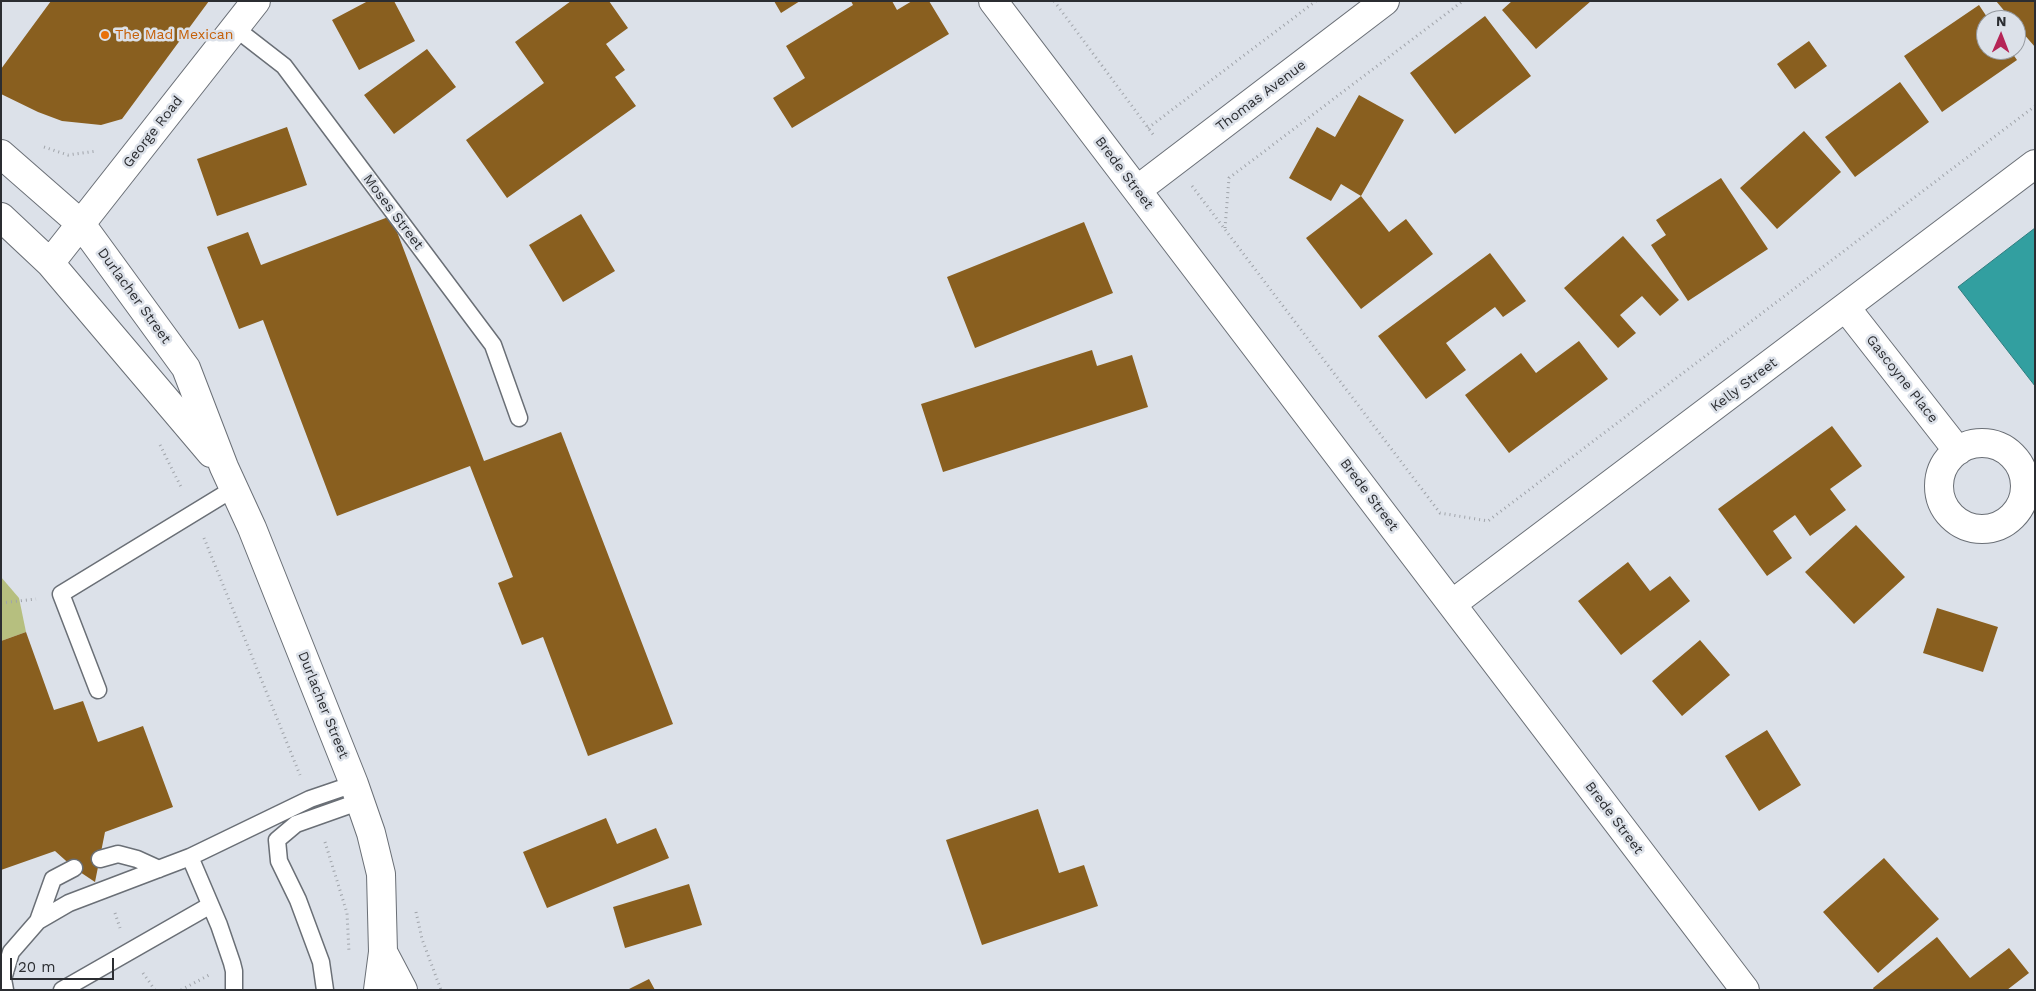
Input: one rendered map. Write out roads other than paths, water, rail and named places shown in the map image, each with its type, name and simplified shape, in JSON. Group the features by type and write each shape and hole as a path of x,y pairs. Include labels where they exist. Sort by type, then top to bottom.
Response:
{"street":[{"name":"George Road","path":"50,262 256,1"},
{"name":"Brede Street","path":"993,1 1745,990"},
{"name":"Thomas Avenue","path":"1137,190 1385,1"},
{"name":"Durlacher Street","path":"1,154 81,224 186,368 228,478 252,528 358,792 381,874 383,952 378,990"},
{"name":"Kelly Street","path":"1452,604 2035,164"},
{"name":"Durlacher Street","path":"1,217 50,262 228,478"},
{"name":"Gascoyne Place","path":"1846,308 1958,450"},
{"name":"Durlacher Street","path":"383,952 403,990"}],"lane":[{"name":"Moses Street","path":"235,28 284,66 493,345 519,418"},
{"path":"98,690 61,594 228,478"},
{"path":"5,990 3,979 11,952 38,921 69,903 190,857 310,799 358,792"},
{"path":"325,990 320,962 305,918 279,861 277,840 296,824 358,792"},
{"path":"100,859 118,854 137,859 159,869"},
{"path":"190,857 209,906 219,925 232,963 234,990"},
{"path":"38,921 53,879 74,868"},
{"path":"62,990 209,906"}],"water":[{"path":"2035,228 2035,386 1958,287"}],"place":[{"name":"The Mad Mexican","path":"105,35"}]}
